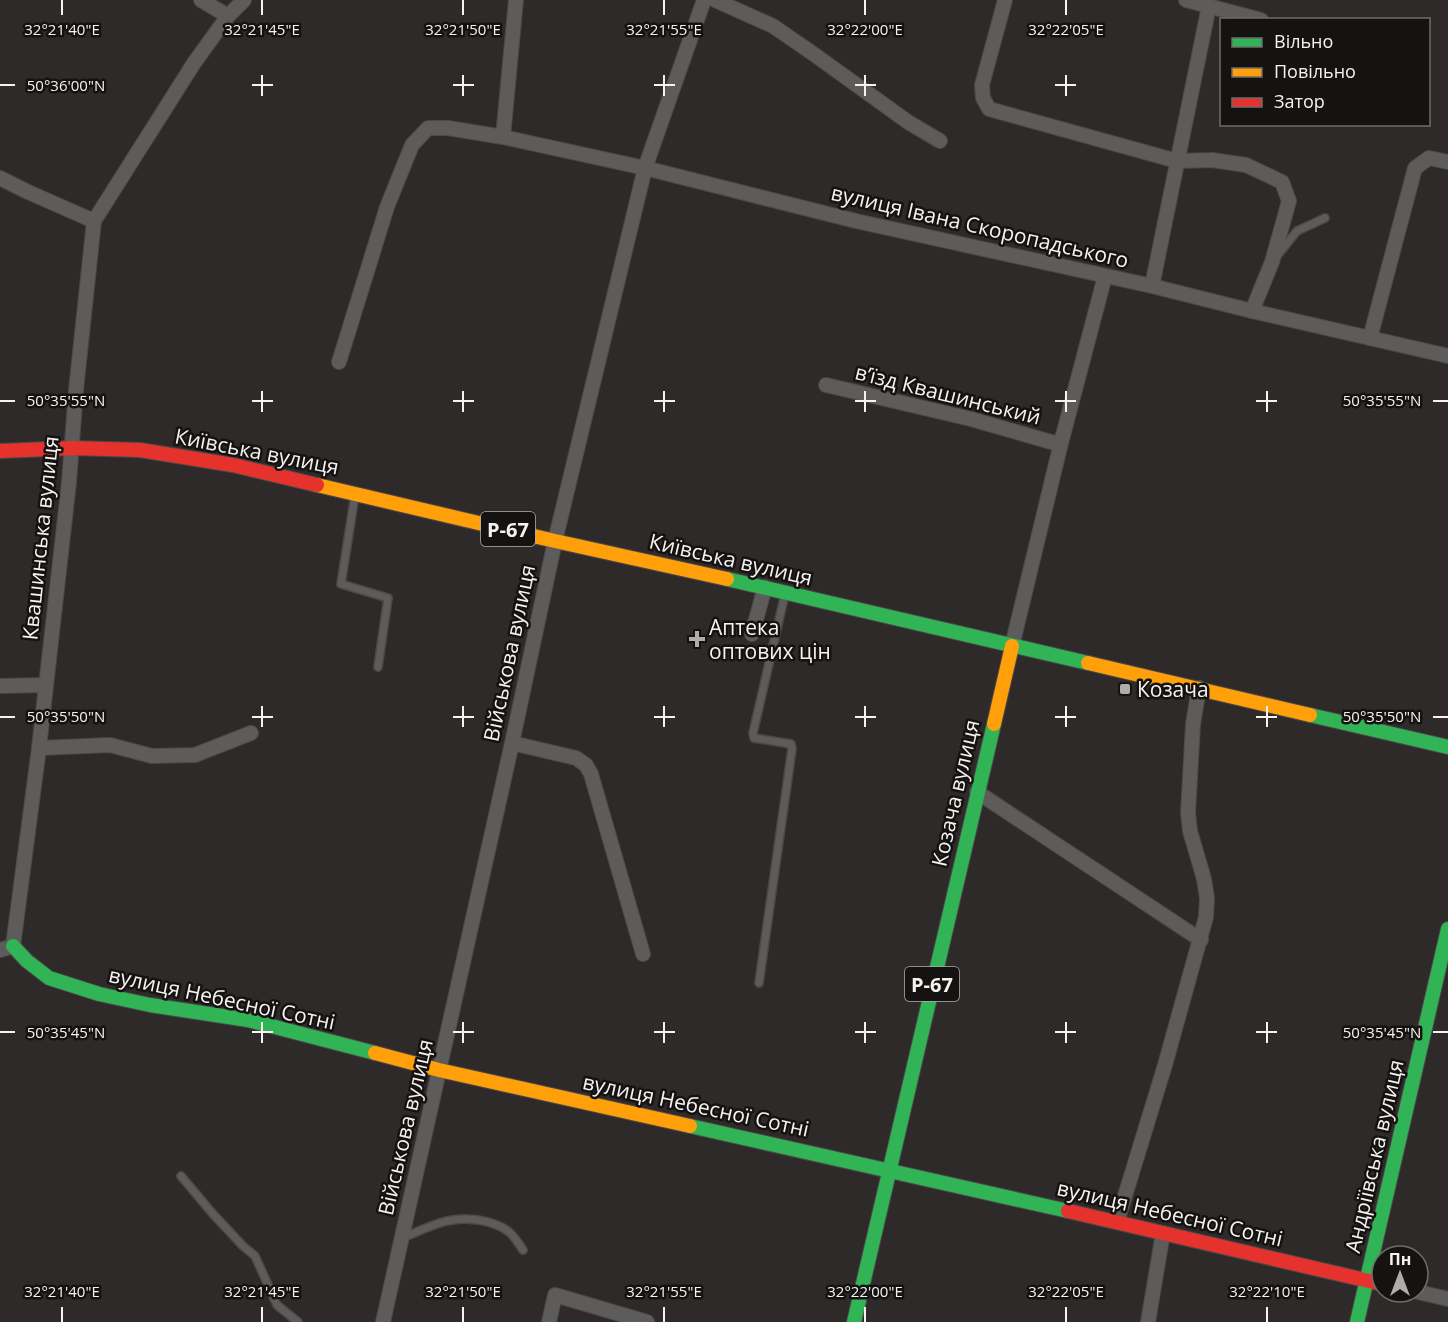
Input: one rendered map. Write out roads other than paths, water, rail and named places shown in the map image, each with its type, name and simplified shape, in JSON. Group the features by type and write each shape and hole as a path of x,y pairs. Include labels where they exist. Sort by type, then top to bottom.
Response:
{"main road":[{"name":"Київська вулиця","path":"0,451 72,448 140,450 233,465 1448,747"},
{"name":"Козача вулиця","path":"854,1322 1012,646"},
{"name":"Андріївська вулиця","path":"1357,1322 1448,929"},
{"name":"вулиця Небесної Сотні","path":"6,948 49,978 99,993 150,1005 248,1020 439,1070 889,1170 1370,1282"}],"street":[{"path":"201,0 228,16"},
{"name":"Квашинська вулиця","path":"6,948 39,748 94,221 194,63 228,16 244,0"},
{"path":"502,137 516,0"},
{"name":"Військова вулиця","path":"383,1322 555,541 645,168 704,0"},
{"path":"715,0 773,26 908,122 940,141"},
{"path":"1005,0 982,85 983,98 989,109 1177,161 1212,160 1246,165 1282,182 1290,201 1272,262 1252,311"},
{"path":"1185,0 1254,18"},
{"path":"1152,286 1209,6"},
{"name":"вулиця Івана Скоропадського","path":"339,362 387,207 412,146 428,128 448,128 502,137 645,168 856,221 1152,286 1448,356"},
{"path":"1370,338 1415,168 1429,158 1448,162"},
{"path":"0,178 94,221"},
{"name":"Козача вулиця","path":"1012,646 1060,443 1105,276"},
{"name":"в’їзд Квашинський","path":"826,385 971,419 1060,443"},
{"path":"752,634 765,587"},
{"path":"0,686 45,685"},
{"path":"1117,1222 1165,1065 1206,917 1208,898 1190,831 1188,813 1193,724 1199,688"},
{"path":"39,748 110,745 152,756 195,755 251,733"},
{"path":"512,743 576,758 586,765 591,774 643,954"},
{"path":"977,792 1201,940"},
{"path":"1148,1322 1163,1233"},
{"path":"549,1322 555,1295 647,1322"},
{"path":"1430,1295 1448,1299"}],"lane":[{"path":"1272,262 1297,231 1325,218"},
{"path":"355,493 341,584 388,598 378,667"},
{"path":"759,983 792,748 791,744 754,738 753,733 785,592"},
{"path":"181,1176 213,1214 255,1256 277,1305 298,1322"},
{"path":"401,1239 430,1226 459,1218 498,1225 510,1232 524,1250"}],"place":[{"name":"Аптека оптових цін","path":"697,639"},
{"name":"Козача","path":"1125,689"}]}
